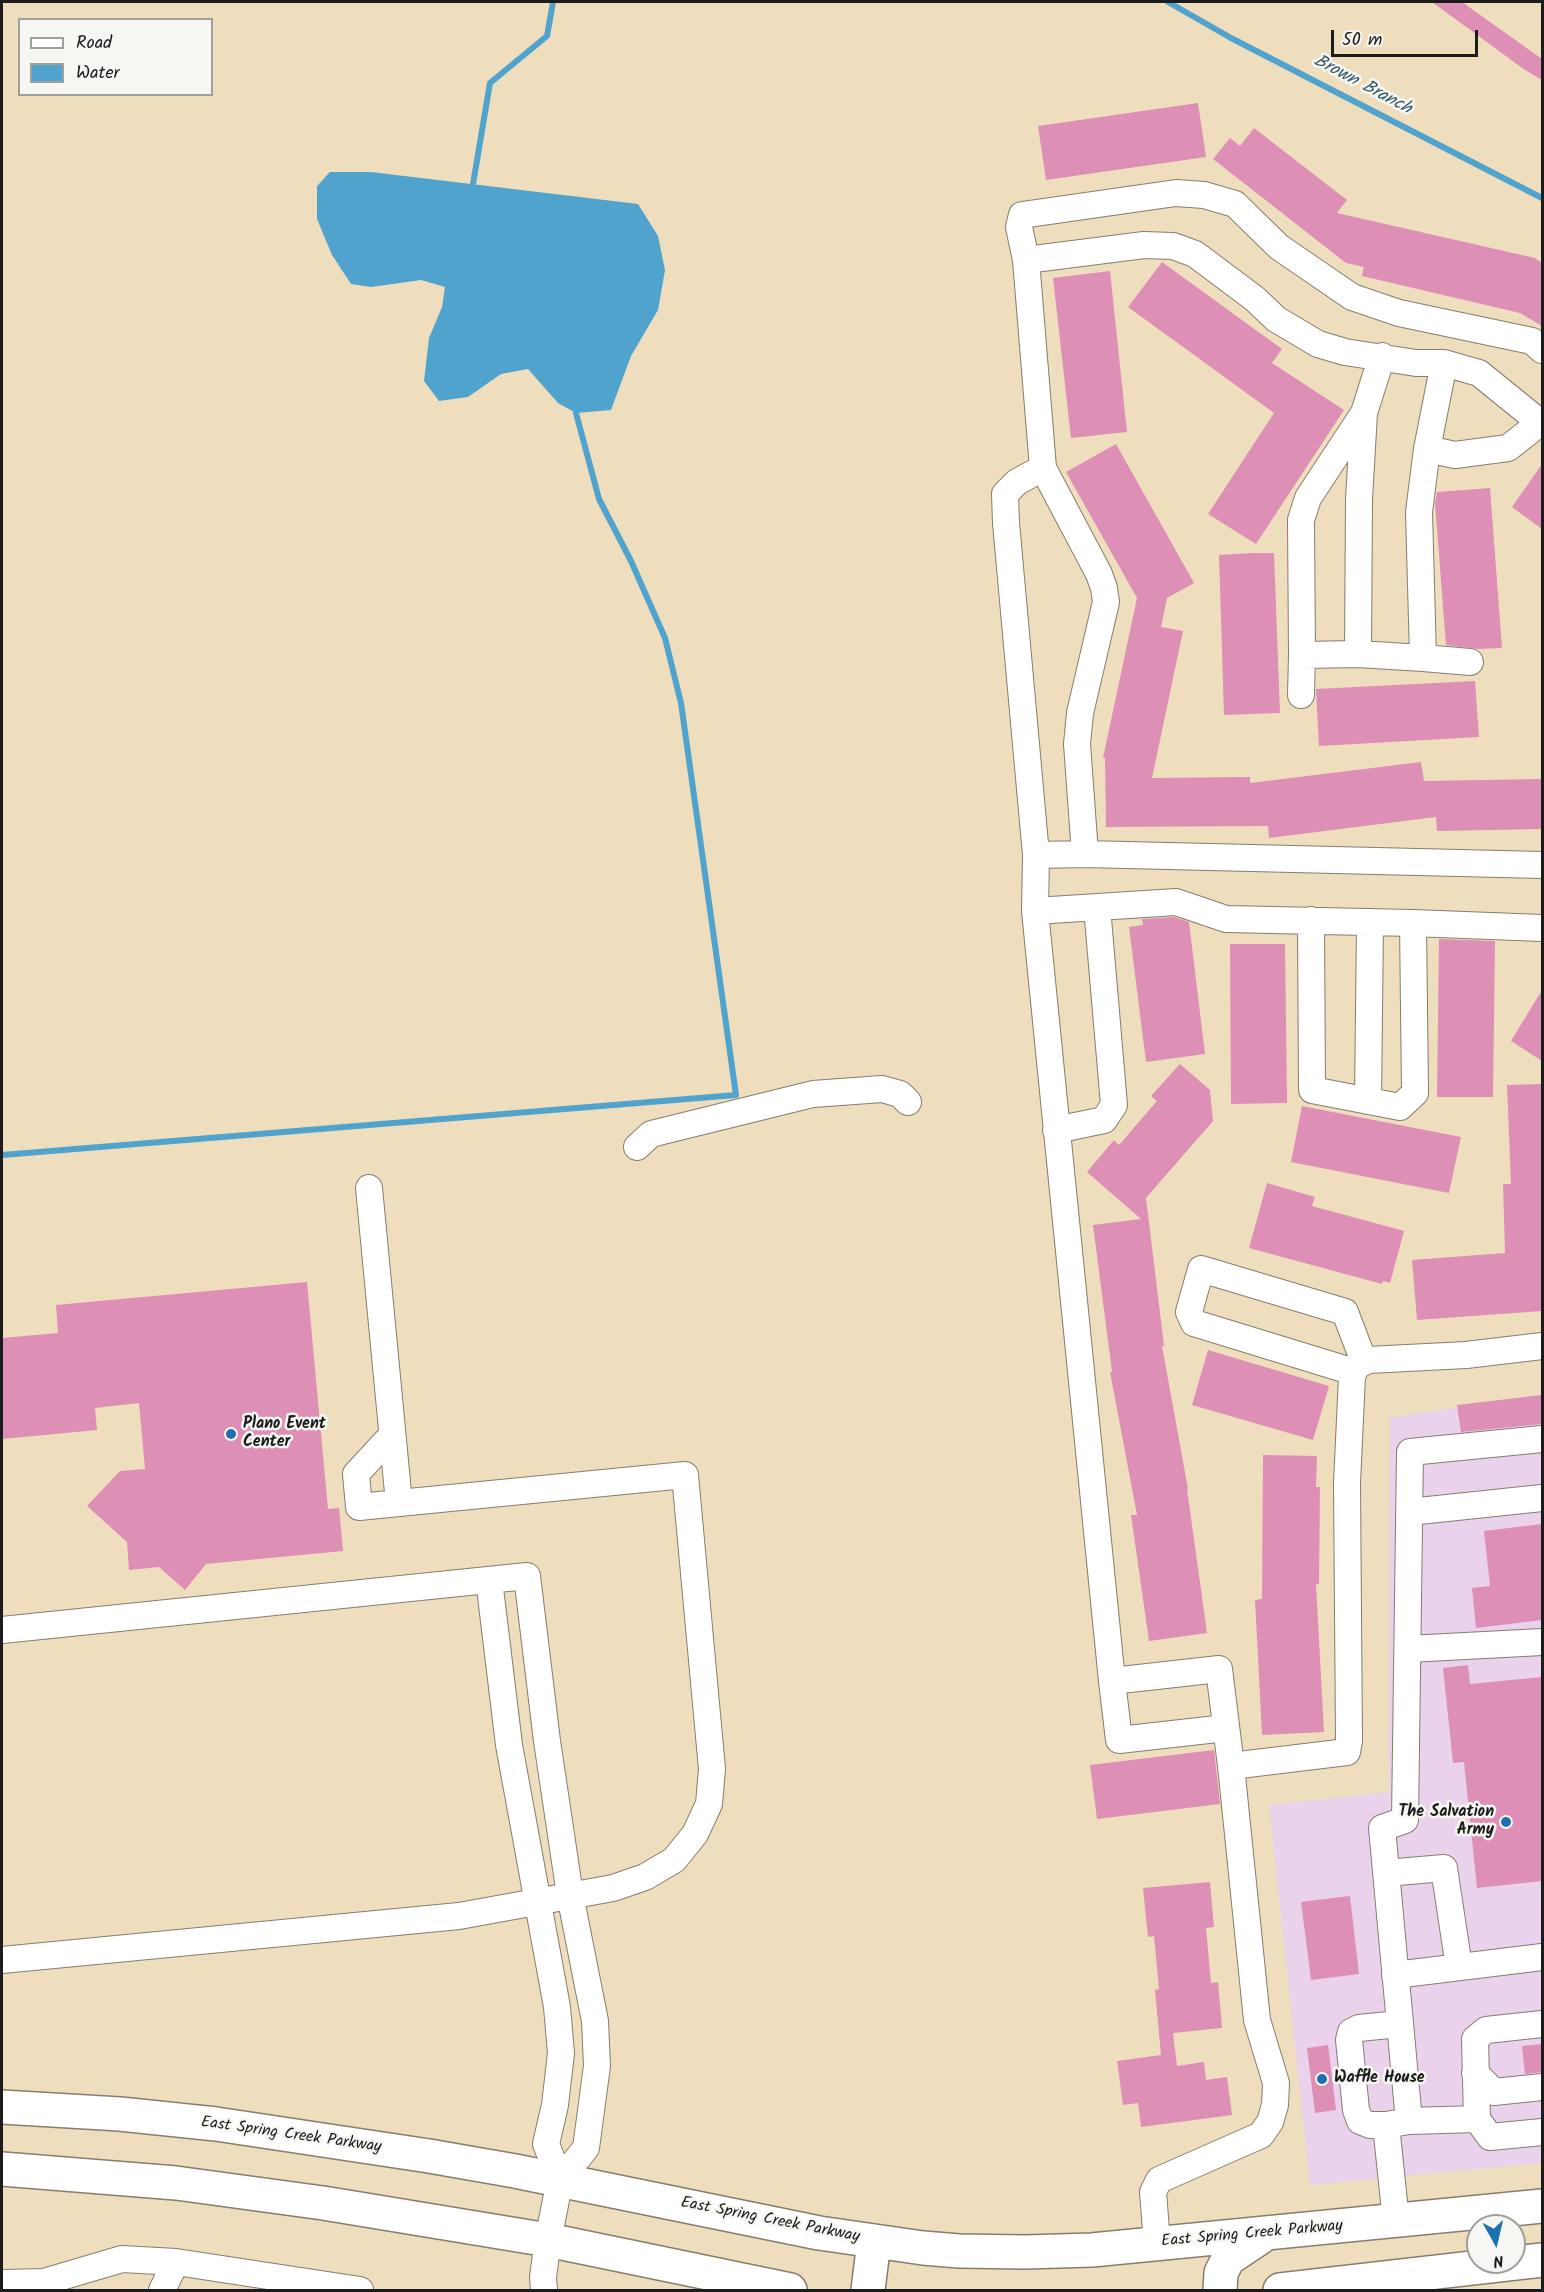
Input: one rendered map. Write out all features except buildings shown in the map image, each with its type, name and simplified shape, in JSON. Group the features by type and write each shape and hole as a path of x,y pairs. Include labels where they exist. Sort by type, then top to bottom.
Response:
{"main road":[{"name":"East Spring Creek Parkway","path":"2,2107 120,2114 216,2124 429,2156 560,2180 819,2233 923,2248 1026,2252 1092,2250 1542,2206"},
{"path":"2,2169 176,2182 334,2204 548,2240 790,2290"},
{"path":"1220,2290 1221,2273 1228,2259 1265,2234"},
{"path":"868,2290 874,2241"},
{"path":"1280,2290 1309,2289 1542,2260"}],"street":[{"path":"1085,854 1077,744 1080,713 1106,602 1099,574 1043,468 1026,260 1019,227 1022,215 1176,193 1204,195 1235,204 1280,247 1352,297 1399,313 1532,341 1542,350"},
{"path":"1026,260 1144,245 1173,246 1195,254 1255,299 1276,319 1318,344 1345,352 1416,363 1444,363 1479,373 1542,423 1508,448 1455,455 1426,449"},
{"path":"1358,654 1359,499 1364,413 1382,356"},
{"path":"1423,658 1419,512 1426,449 1444,363"},
{"path":"1301,695 1301,520 1308,498 1364,413"},
{"path":"1043,468 1017,482 1005,494 1006,523 1036,855 1035,911 1119,1740 1226,1728"},
{"path":"1302,656 1358,654 1470,662"},
{"path":"1036,855 1085,854 1542,865"},
{"path":"1035,911 1176,902 1226,919 1413,922 1542,928"},
{"path":"1056,1130 1104,1120 1114,1105 1097,907"},
{"path":"1311,920 1312,1090 1400,1107 1415,1093 1413,922"},
{"path":"1368,1101 1370,922"},
{"path":"637,1146 651,1134 813,1094 882,1089 900,1094 908,1102"},
{"path":"369,1188 399,1503"},
{"path":"1231,1766 1347,1752 1349,1741 1347,1483 1359,1367 1345,1312 1201,1269 1189,1312 1194,1323 1359,1367"},
{"path":"1359,1367 1368,1360 1466,1355 1542,1346"},
{"path":"2,1960 459,1916 570,1896 613,1887 645,1877 674,1860 695,1834 709,1804 712,1769 685,1475 359,1508 356,1474 392,1435"},
{"path":"1396,2221 1399,2024 1382,1828 1406,1820 1410,1452 1542,1439"},
{"path":"1409,1512 1542,1498"},
{"path":"2,1630 527,1576 547,1742 570,1896 595,2021 597,2066 586,2148 560,2180 548,2240 543,2277 544,2290"},
{"path":"489,1580 509,1745 557,2007 561,2053 555,2105 546,2144 560,2180"},
{"path":"1407,1649 1542,1642"},
{"path":"1112,1682 1219,1669 1257,2020 1276,2083 1275,2105 1270,2122 1261,2135 1159,2180 1153,2192 1157,2243"},
{"path":"1386,1873 1444,1868 1459,1967"},
{"path":"1395,1975 1542,1957"},
{"path":"1399,2024 1359,2028 1351,2032 1349,2040 1356,2110 1360,2121 1370,2125 1477,2119"},
{"path":"1542,2024 1486,2030 1474,2039 1477,2119 1490,2137 1542,2132"},
{"path":"1475,2073 1494,2092 1542,2087"},
{"path":"2,2283 44,2286 122,2259 176,2262 360,2290"},
{"path":"162,2290 176,2262"}],"shaded area":[{"path":"1542,1394 1542,2163 1310,2185 1269,1805 1389,1792 1390,1418"}],"water":[{"path":"330,172 371,172 638,204 658,236 665,270 658,310 631,356 611,410 576,413 558,403 528,369 501,374 468,397 439,401 424,381 429,338 442,307 445,287 421,280 371,287 351,284 332,255 317,219 317,186"}],"waterway":[{"path":"473,184 490,83 547,36 553,2"},
{"name":"Brown Branch","path":"1168,2 1231,38 1542,198"},
{"path":"2,1155 736,1095 681,703 665,638 631,561 599,499 576,413"}],"place":[{"name":"Plano Event Center","path":"231,1434"},
{"name":"The Salvation Army","path":"1506,1822"},
{"name":"Waffle House","path":"1322,2079"}]}
